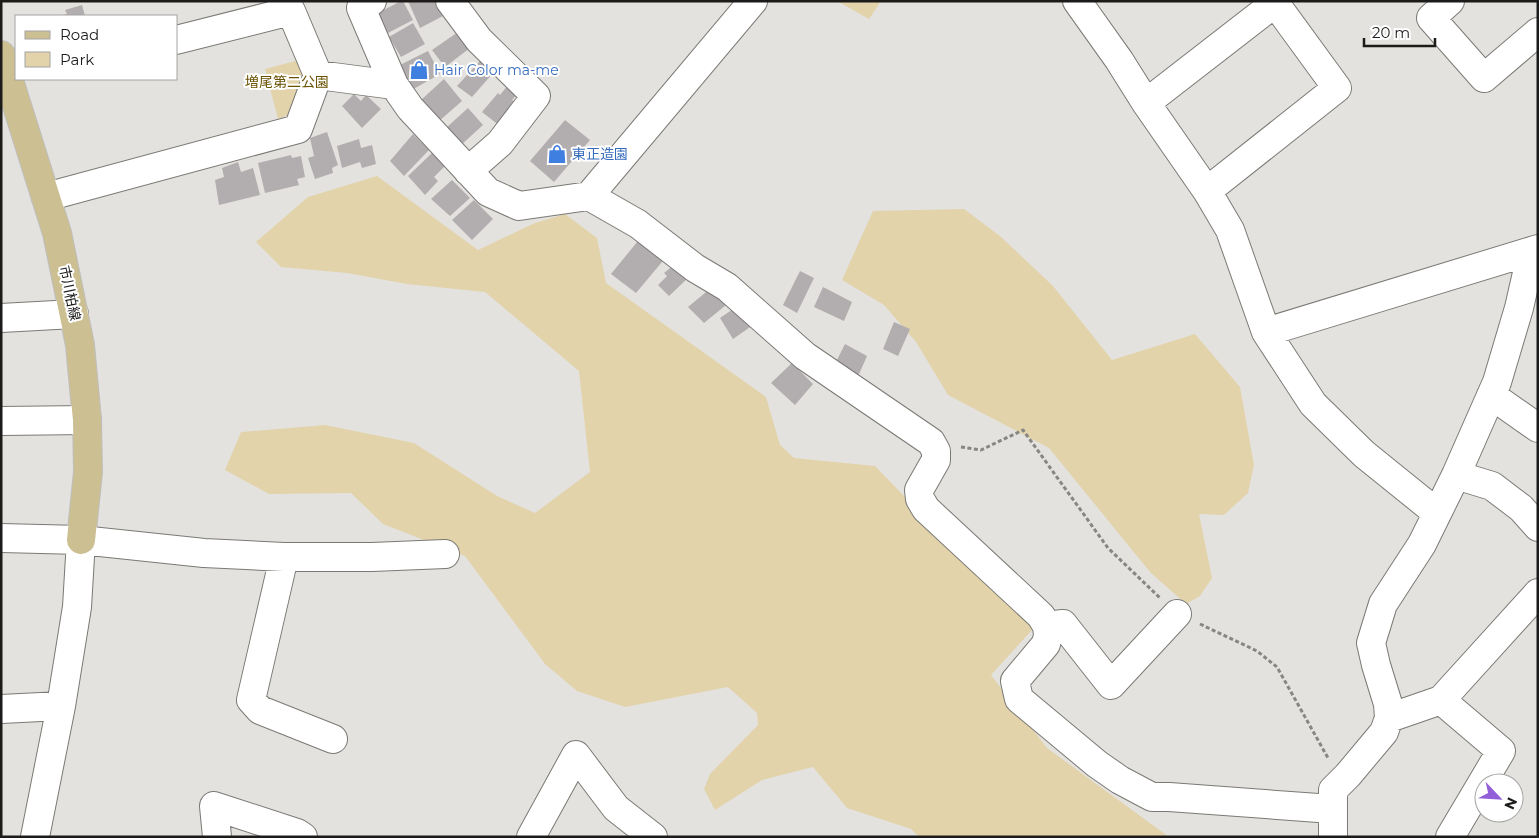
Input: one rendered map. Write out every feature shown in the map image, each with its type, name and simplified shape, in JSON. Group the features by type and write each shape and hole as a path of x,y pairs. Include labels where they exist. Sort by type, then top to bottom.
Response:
{"main road":[{"name":"市川柏線","path":"1,55 15,78"},
{"name":"市川柏線","path":"16,80 46,197 57,232 80,345 88,420 88,472 81,540"}],"street":[{"path":"372,1 361,8 394,85 410,108 488,192 519,206 589,196 638,224 695,268 727,287 805,356 931,442 936,451 936,460 919,490 920,499 926,509 1041,616 1047,626 1046,644 1015,681 1019,698 1097,764 1120,780 1152,797 1332,808"},
{"path":"450,1 479,40 536,96 500,143 468,171"},
{"path":"589,196 753,1"},
{"path":"1077,1 1119,60 1207,192 1230,230 1266,332 1314,404 1364,454 1437,513"},
{"path":"1450,1 1431,18 1484,78 1538,32"},
{"path":"1146,103 1277,2 1337,88 1207,192"},
{"path":"46,197 298,129 318,76 286,6 178,39"},
{"path":"318,76 394,85"},
{"path":"1266,332 1535,250"},
{"path":"1333,837 1333,790 1384,732 1389,718 1388,704 1371,643 1383,604 1422,544 1456,475 1497,382 1535,250"},
{"path":"1,318 74,314"},
{"path":"1491,395 1538,428"},
{"path":"1,421 88,420"},
{"path":"1456,475 1492,486 1522,508 1538,527"},
{"path":"1,538 81,540 204,553 284,557 372,557 445,554"},
{"path":"35,837 61,706 77,608 81,540"},
{"path":"284,557 251,700 260,710 333,740"},
{"path":"1389,718 1441,700 1538,593"},
{"path":"1047,626 1063,624 1111,685 1177,614"},
{"path":"1441,700 1501,751 1450,837"},
{"path":"1,709 61,706"},
{"path":"531,837 576,755 616,808 651,836"},
{"path":"217,837 214,806 297,833 303,837"}],"path":[{"path":"931,442 981,450 1023,430 1108,548 1177,614 1257,650 1277,668 1341,781"}],"green space":[{"path":"837,1 881,1 869,19"},
{"name":"増尾第二公園","path":"303,59 309,70 298,111 278,119 265,69"},
{"path":"377,176 478,250 535,223 565,214 597,238 606,283 766,397 780,445 794,458 875,466 1033,629 991,675 1047,748 1169,837 919,837 911,829 847,808 813,767 762,780 715,810 704,789 710,774 758,725 757,713 728,687 625,707 577,691 545,664 465,556 383,524 351,493 269,494 225,470 241,432 325,425 414,443 497,496 535,513 590,472 579,371 485,292 407,284 347,273 281,267 256,242 308,197"},
{"path":"964,209 1000,236 1053,286 1112,360 1195,334 1240,387 1254,465 1248,493 1224,515 1199,514 1212,578 1200,596 1186,604 1150,572 1049,448 948,395 916,342 884,305 842,280 873,211"}],"building":[{"path":"403,1 413,20 384,35 374,15"},
{"path":"408,1 435,1 443,16 420,28"},
{"path":"82,5 85,15 64,15 67,14 65,10"},
{"path":"413,23 425,44 401,57 389,37"},
{"path":"458,32 470,48 445,67 432,50"},
{"name":"Hair Color ma-me","path":"428,51 440,74 410,91 398,66"},
{"path":"480,61 494,72 472,97 457,86"},
{"path":"444,79 462,101 438,122 421,100"},
{"path":"508,85 518,93 512,100 517,104 500,126 482,112 498,93 500,95"},
{"path":"354,94 361,101 366,95 381,109 362,128 342,106"},
{"path":"468,108 483,125 461,145 446,128"},
{"name":"東正造園","path":"565,120 590,140 554,182 530,161"},
{"path":"327,132 338,165 332,168 333,173 315,179 308,158 314,156 310,138"},
{"path":"413,134 429,150 404,176 390,161"},
{"path":"359,139 361,148 372,145 376,164 362,168 360,162 342,168 337,146"},
{"path":"432,153 445,166 434,177 438,181 425,195 408,176"},
{"path":"291,155 292,158 301,156 305,177 297,179 299,185 265,193 258,163"},
{"path":"238,162 241,172 253,168 260,195 219,205 215,180 224,177 222,168"},
{"path":"452,180 470,198 450,216 431,199"},
{"path":"474,200 493,219 472,240 452,220"},
{"path":"642,236 667,256 636,293 611,274"},
{"path":"674,265 688,278 669,296 658,285 667,276 664,273"},
{"path":"800,271 814,278 797,313 783,305"},
{"path":"823,287 852,302 844,321 814,307"},
{"path":"711,288 726,305 704,323 688,307"},
{"path":"739,305 753,325 733,339 720,318"},
{"path":"894,322 910,329 898,356 883,349"},
{"path":"845,344 867,356 856,381 834,366"},
{"path":"792,363 813,384 795,405 771,383"}],"place":[{"name":"Hair Color ma-me","path":"419,70"},
{"name":"東正造園","path":"557,154"}]}
